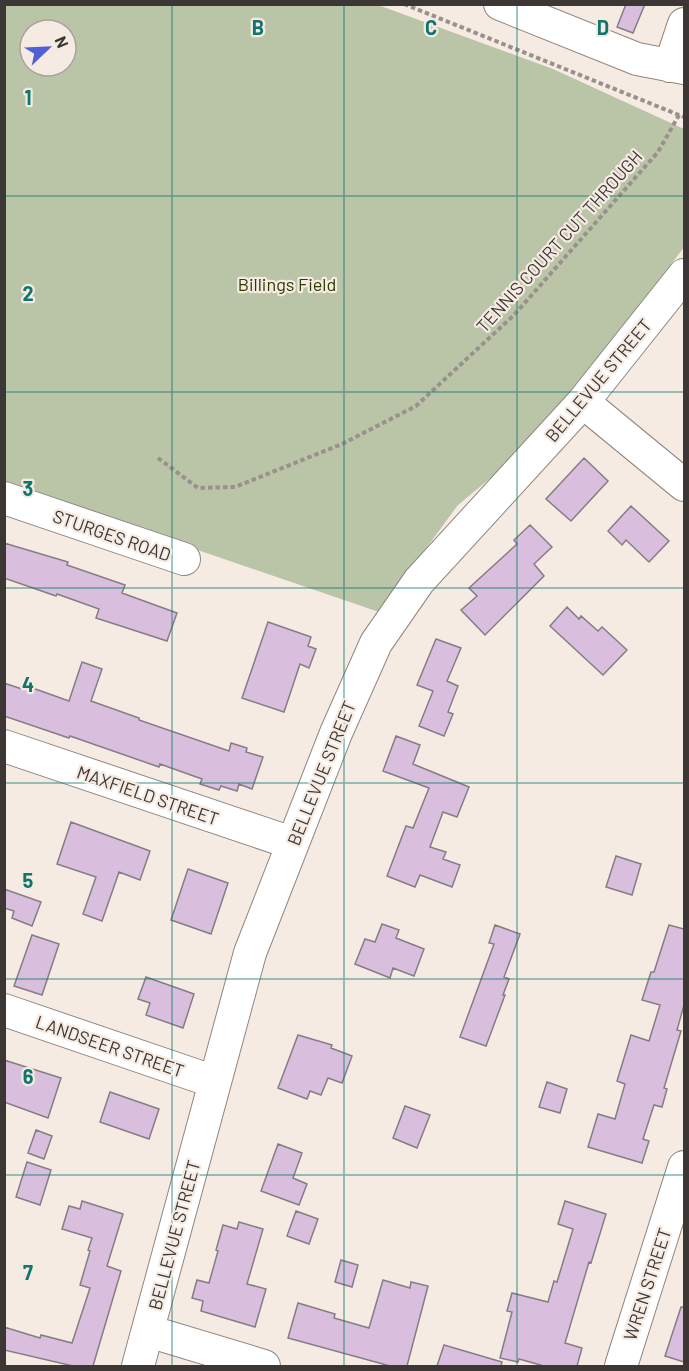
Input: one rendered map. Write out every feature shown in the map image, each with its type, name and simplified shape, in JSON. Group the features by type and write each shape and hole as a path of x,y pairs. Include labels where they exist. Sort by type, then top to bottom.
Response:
{"street":[{"path":"500,4 637,58 677,67 684,24"},
{"name":"BELLEVUE STREET","path":"138,1366 250,953 336,733 376,643 419,581 583,402 684,274"},
{"path":"583,402 684,485"},
{"name":"STURGES ROAD","path":"4,498 184,559"},
{"name":"MAXFIELD STREET","path":"4,746 292,843"},
{"name":"LANDSEER STREET","path":"4,1010 215,1082"},
{"name":"WREN STREET","path":"621,1366 684,1167"},
{"path":"148,1331 264,1366"}],"path":[{"path":"404,4 684,117"},
{"name":"TENNIS COURT CUT THROUGH","path":"158,458 198,488 235,487 342,444 416,406 514,315 658,153 679,115"}],"green space":[{"name":"Billings Field","path":"5,5 378,5 553,69 684,129 684,247 548,430 458,505 379,612 119,523 5,481"}],"building":[{"path":"626,4 645,4 633,33 617,27"},
{"path":"584,458 608,481 571,521 546,499"},
{"path":"631,506 669,541 649,562 626,540 622,545 608,531"},
{"path":"530,525 552,547 534,564 544,576 485,635 461,610 477,596 469,588 517,544 514,540"},
{"path":"4,543 68,562 67,565 125,585 122,593 177,613 167,641 96,618 99,609 4,578"},
{"path":"567,607 579,619 581,616 598,631 602,627 627,650 603,675 550,626"},
{"path":"268,622 311,637 308,646 316,649 309,668 300,664 284,712 242,698"},
{"path":"436,639 461,648 447,681 458,686 448,712 453,714 444,736 419,726 433,691 417,685"},
{"path":"82,662 102,669 91,701 229,751 231,743 247,748 246,752 263,757 252,789 239,784 237,791 221,786 219,790 200,784 202,779 160,764 159,767 4,716 4,683 22,689 24,685 69,701"},
{"path":"396,736 420,745 413,764 469,787 457,817 443,812 430,847 446,852 443,859 460,865 452,887 420,875 415,887 387,876 406,826 413,828 429,788 383,771"},
{"path":"71,822 150,851 140,880 119,872 102,921 83,914 96,877 57,864"},
{"path":"616,856 641,864 632,895 606,887"},
{"path":"188,869 228,883 211,934 171,920"},
{"path":"4,889 41,902 32,926 12,918 14,911 4,908"},
{"path":"382,924 399,930 396,938 424,949 414,976 393,968 390,978 355,964 365,939 375,942"},
{"path":"495,925 520,934 504,977 509,979 503,995 505,995 486,1046 460,1037 494,944 489,943"},
{"path":"669,925 684,929 684,1005 677,1030 681,1031 664,1088 667,1089 662,1107 654,1105 643,1139 649,1141 642,1163 588,1147 598,1114 615,1119 625,1084 617,1081 631,1035 649,1041 660,1005 642,1000 651,972 654,972"},
{"path":"32,935 59,944 42,995 14,986"},
{"path":"146,977 194,994 183,1028 146,1015 150,1003 138,999"},
{"path":"298,1035 332,1045 331,1048 352,1056 342,1083 328,1078 321,1095 310,1091 307,1099 278,1088"},
{"path":"4,1060 61,1078 48,1118 4,1102"},
{"path":"547,1082 567,1089 560,1113 539,1107"},
{"path":"110,1092 159,1109 149,1139 100,1122"},
{"path":"405,1106 430,1115 417,1148 393,1138"},
{"path":"36,1130 52,1136 44,1159 28,1153"},
{"path":"278,1144 302,1153 293,1178 307,1184 299,1205 261,1191"},
{"path":"27,1162 51,1170 40,1205 16,1197"},
{"path":"82,1201 123,1214 107,1266 121,1271 93,1366 73,1366 4,1350 4,1327 40,1338 41,1335 72,1343 90,1288 80,1285 92,1238 62,1229 69,1206 80,1209"},
{"path":"565,1201 606,1214 565,1343 582,1348 577,1366 544,1366 519,1359 518,1362 500,1358 512,1312 507,1311 512,1293 548,1302 554,1281 557,1282 573,1229 558,1224"},
{"path":"296,1211 318,1219 309,1244 287,1236"},
{"path":"239,1222 263,1229 247,1284 266,1289 255,1327 201,1311 203,1301 192,1298 197,1280 209,1283 223,1225 237,1229"},
{"path":"341,1260 358,1265 352,1287 335,1282"},
{"path":"383,1280 410,1288 411,1282 428,1286 407,1366 390,1366 288,1338 298,1303 335,1314 334,1318 369,1328"},
{"path":"681,1307 684,1307 684,1362 665,1356"},
{"path":"444,1345 502,1362 501,1366 437,1366"}]}
